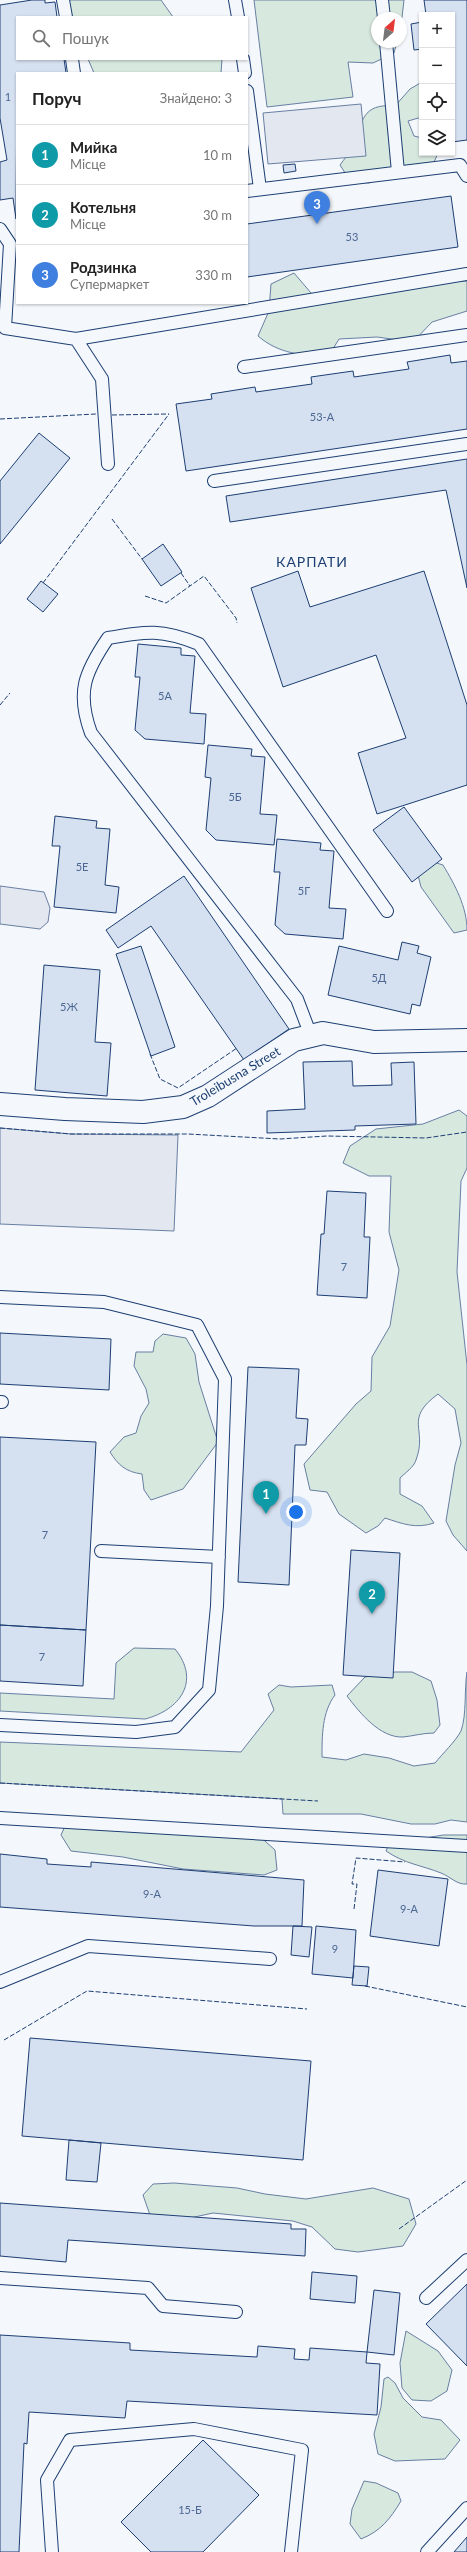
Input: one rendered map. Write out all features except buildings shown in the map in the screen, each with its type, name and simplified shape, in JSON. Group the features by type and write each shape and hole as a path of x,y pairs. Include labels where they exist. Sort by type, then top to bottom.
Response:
{"street":[{"name":"Troleibusna Street","path":"0,1104 65,1109 143,1112 183,1107 208,1096 294,1040 310,1036 323,1033 374,1042 400,1043 467,1040"}],"lane":[{"path":"63,0 66,16"},
{"path":"236,0 238,16"},
{"path":"382,0 383,12"},
{"path":"387,48 398,172"},
{"path":"72,60 74,72"},
{"path":"243,60 245,72"},
{"path":"248,99 260,189"},
{"path":"248,191 460,165 467,176"},
{"path":"0,229 13,243 4,328 76,339 467,274"},
{"path":"244,367 467,335"},
{"path":"76,339 102,379 108,464"},
{"path":"214,481 467,444"},
{"path":"310,1036 297,998 91,733 84,713 83,684 93,660 108,638 148,631 175,634 199,644 387,911"},
{"path":"0,1297 104,1302 198,1325 225,1379 218,1606 209,1690 175,1727 136,1732 0,1725"},
{"path":"101,1551 219,1557"},
{"path":"0,1818 467,1846"},
{"path":"0,1982 88,1946 270,1959"},
{"path":"426,2298 467,2260"},
{"path":"0,2278 148,2288 163,2306 236,2312"},
{"path":"52,2552 47,2480 70,2440 194,2429 302,2450 291,2552"},
{"path":"427,2552 467,2508"}],"shaded area":[{"path":"62,0 161,0 172,16 70,16"},
{"path":"254,0 404,0 403,12 371,12 371,48 395,48 394,53 373,63 348,62 353,97 267,107"},
{"path":"88,60 222,60 221,72 94,72"},
{"path":"419,84 419,118 408,121 414,136 419,137 419,156 437,156 431,169 390,175 369,183 351,182 340,165 352,149 365,116 369,111 376,108 395,106 410,89"},
{"path":"361,104 366,156 268,164 263,113"},
{"path":"294,273 317,300 349,287 386,283 467,281 467,311 432,322 413,342 377,337 339,339 328,357 291,352 274,347 258,336 269,311 271,284"},
{"path":"424,859 443,865 456,888 463,905 467,930 454,933 421,887 415,863"},
{"path":"0,886 44,892 50,908 48,922 40,929 0,924"},
{"path":"459,1110 467,1116 467,1168 461,1181 457,1272 467,1365 467,1551 453,1535 446,1521 455,1465 461,1443 455,1409 438,1394 427,1403 421,1411 418,1425 420,1440 416,1460 415,1463 400,1478 400,1494 422,1506 434,1523 415,1526 385,1518 378,1526 366,1533 339,1514 327,1492 310,1490 304,1464 356,1404 371,1391 372,1357 390,1326 399,1270 389,1232 391,1176 369,1176 343,1163 350,1146 376,1129 423,1124"},
{"path":"0,1128 71,1134 178,1135 174,1231 0,1224"},
{"path":"163,1334 186,1338 195,1354 199,1382 218,1442 183,1489 151,1500 144,1490 142,1474 127,1470 116,1461 110,1452 124,1437 136,1433 141,1416 149,1403 146,1389 134,1366 136,1352 153,1352 155,1341"},
{"path":"134,1648 175,1649 183,1661 186,1672 186,1683 183,1693 168,1709 157,1715 145,1719 0,1711 0,1693 114,1699 116,1663"},
{"path":"395,1672 412,1672 431,1681 437,1700 440,1725 434,1733 403,1737 386,1733 364,1717 347,1696 365,1677"},
{"path":"467,1672 467,1822 451,1820 435,1824 411,1824 361,1814 283,1814 282,1799 0,1783 0,1742 241,1752 274,1710 268,1694 279,1685 291,1687 332,1685 335,1695 327,1709 325,1717 322,1757 346,1760 364,1754 389,1758 414,1766 435,1763 461,1731 465,1710"},
{"path":"66,1824 257,1834 275,1850 277,1870 264,1875 183,1869 123,1857 71,1851 61,1835"},
{"path":"443,1835 467,1835 467,1884 457,1882 441,1873 406,1862 386,1851 389,1844"},
{"path":"174,2183 237,2188 265,2194 306,2199 373,2188 409,2199 416,2224 403,2246 358,2252 335,2249 312,2227 293,2221 213,2213 190,2218 150,2215 143,2195 153,2184"},
{"path":"406,2331 438,2351 452,2370 447,2391 431,2401 412,2400 402,2388 400,2363"},
{"path":"388,2377 395,2383 403,2398 422,2417 441,2420 460,2440 445,2459 395,2461 378,2454 374,2434 381,2407 384,2379"},
{"path":"364,2481 376,2483 398,2493 401,2501 380,2528 361,2539 350,2524 352,2509"}],"fence":[{"path":"0,419 96,414"},
{"path":"112,415 169,414"},
{"path":"43,583 169,414"},
{"path":"112,519 142,559"},
{"path":"181,573 190,586"},
{"path":"145,596 166,603 204,576 236,618 237,623"},
{"path":"0,705 10,693"},
{"path":"150,1054 160,1079 178,1088 237,1048"},
{"path":"0,1128 71,1134 188,1134 280,1139 327,1136 426,1138 467,1132"},
{"path":"0,1783 318,1801"},
{"path":"354,1909 357,1884 352,1884 356,1858 405,1862"},
{"path":"365,1986 467,2007"},
{"path":"4,2040 87,1991 307,2009"},
{"path":"399,2229 467,2180"}],"place":[{"name":"Родзинка","path":"317,224"},
{"name":"Мийка","path":"266,1514"},
{"name":"Котельня","path":"372,1614"}],"district":[{"name":"КАРПАТИ","path":"312,561"}]}
